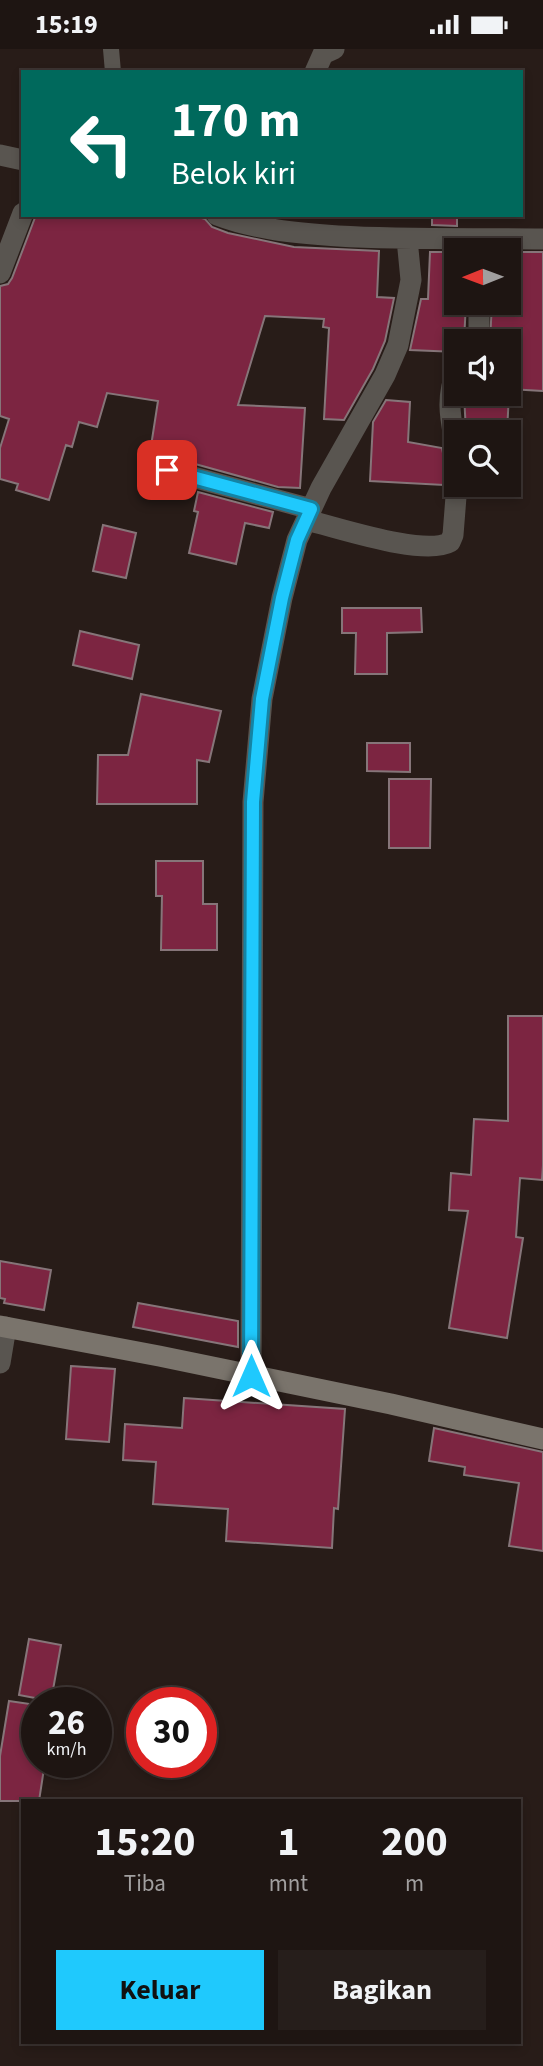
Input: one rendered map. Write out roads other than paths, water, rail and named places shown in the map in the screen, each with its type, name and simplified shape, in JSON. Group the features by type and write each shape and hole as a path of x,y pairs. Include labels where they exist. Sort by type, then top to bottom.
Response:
{"street":[{"path":"315,70 323,54 334,49"},
{"path":"0,155 21,160"},
{"path":"0,273 21,217"},
{"path":"223,217 248,226 312,234 444,242"},
{"path":"251,1376 253,802 262,699 282,598 297,540 398,345 411,280 407,239"},
{"path":"522,241 543,239"},
{"path":"167,470 394,542 439,547 450,543 453,535 456,497"},
{"path":"0,1363 3,1326 391,1404 543,1439"}],"lane":[{"path":"111,49 113,70"}]}
